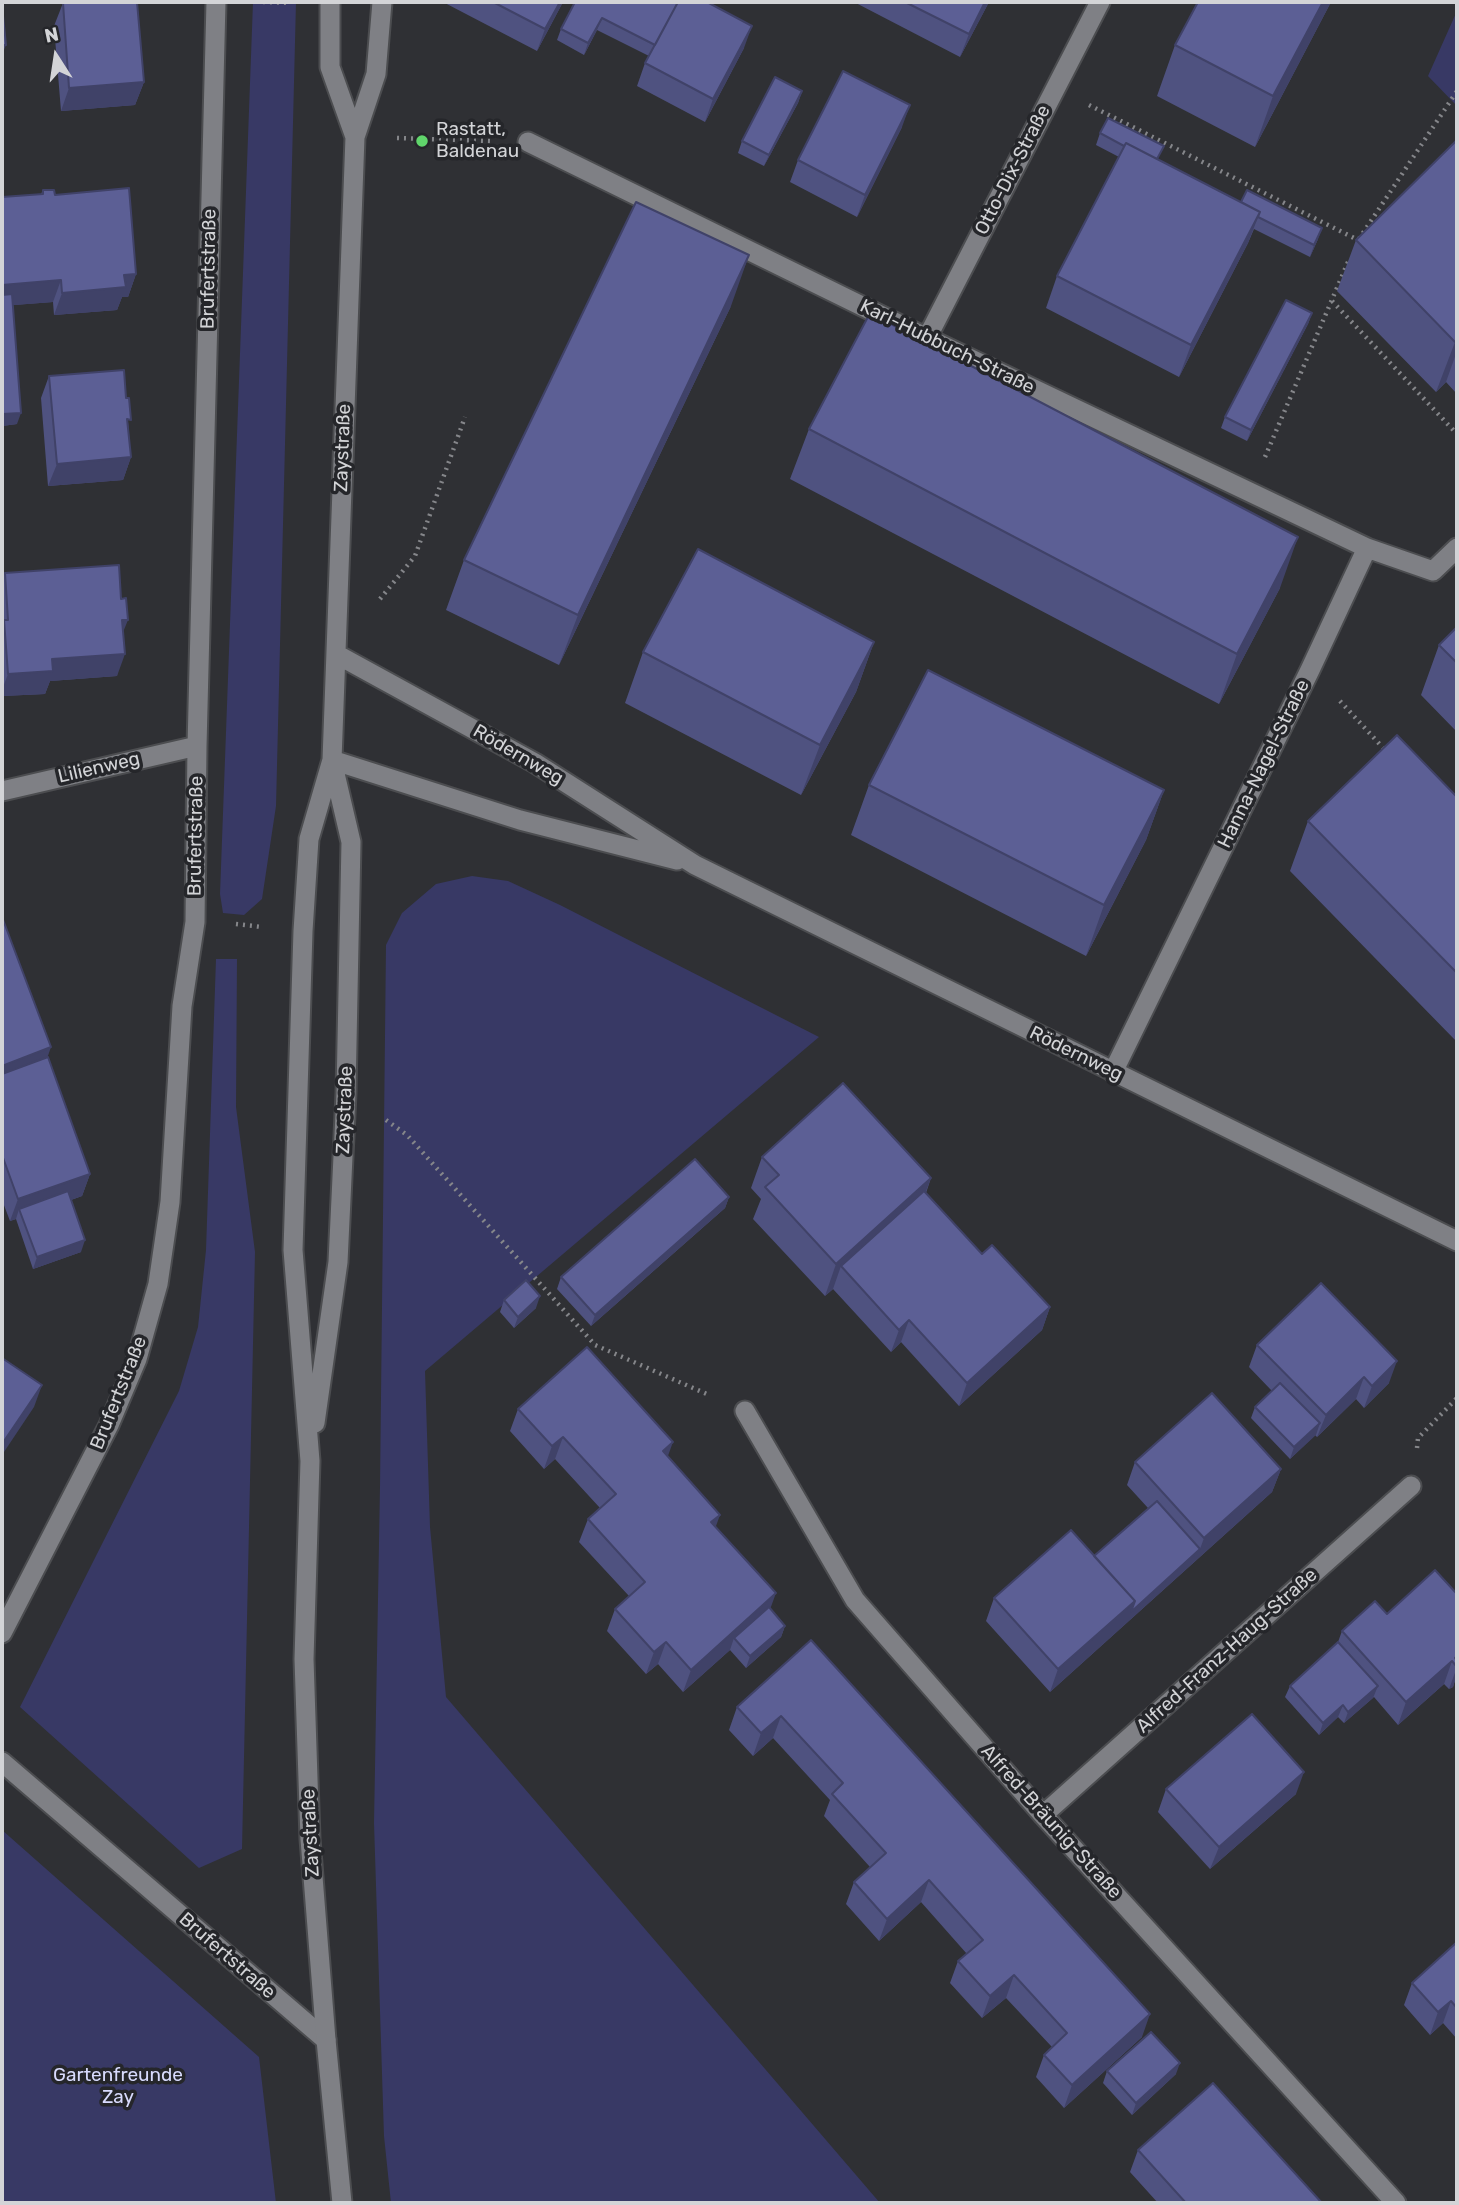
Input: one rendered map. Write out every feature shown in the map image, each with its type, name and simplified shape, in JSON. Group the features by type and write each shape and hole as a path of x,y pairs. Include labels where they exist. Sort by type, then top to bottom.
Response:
{"street":[{"name":"Brufertstraße","path":"2,1633 109,1425 137,1359 158,1284 170,1202 182,1006 195,922 216,2"},
{"name":"Zaystraße","path":"330,2 330,67 355,137"},
{"name":"Zaystraße","path":"342,2203 310,1839 304,1672 310,1461 293,1236 303,931 309,839 332,760 355,137 376,74 382,2"},
{"name":"Otto-Dix-Straße","path":"927,338 1100,2"},
{"name":"Karl-Hubbuch-Straße","path":"528,142 927,338 1367,548"},
{"path":"1367,548 1433,571 1457,548"},
{"name":"Hanna-Nagel-Straße","path":"1114,1072 1367,548"},
{"name":"Rödernweg","path":"336,654 535,762 695,865 1457,1241"},
{"name":"Lilienweg","path":"2,791 197,746"},
{"name":"Zaystraße","path":"310,1461 338,1262 346,1093 351,842 332,760"},
{"name":"Rödernweg","path":"332,760 520,820 695,865"},
{"name":"Alfred-Bräunig-Straße","path":"745,1411 855,1600 1043,1815 1396,2203"},
{"name":"Alfred-Franz-Haug-Straße","path":"1043,1815 1411,1486"},
{"name":"Brufertstraße","path":"2,1762 326,2040"}],"path":[{"path":"1353,250 1457,91"},
{"path":"1109,115 1358,240"},
{"path":"355,137 528,142"},
{"path":"1250,492 1349,261"},
{"path":"1332,300 1457,434"},
{"path":"336,654 415,556 465,417"},
{"path":"1310,670 1391,756"},
{"path":"407,1135 595,1345 745,1411"},
{"path":"1411,1486 1418,1438 1457,1398"}],"green space":[{"path":"253,2 296,2 276,806 262,899 244,915 223,913 220,894"},
{"path":"1457,11 1457,106 1428,76"},
{"path":"472,876 508,881 560,905 819,1037 425,1371 430,1527 446,1697 880,2203 391,2203 384,2136 374,1823 386,945 402,913 436,884"},
{"path":"216,959 237,959 236,1107 255,1252 242,1849 199,1868 20,1707 179,1391 198,1327 206,1250"},
{"name":"Gartenfreunde Zay","path":"2,1830 259,2057 276,2203 2,2203"}],"building":[{"path":"137,2 144,82 69,88 63,3"},
{"path":"493,2 560,2 545,29"},
{"path":"575,2 678,2 655,45 602,18 588,43 561,29"},
{"path":"678,2 707,2 752,26 713,99 645,63"},
{"path":"905,2 985,2 969,34"},
{"path":"1198,2 1323,2 1273,96 1175,45"},
{"path":"2,6 6,45 2,45"},
{"path":"843,71 910,105 865,195 798,160"},
{"path":"775,77 802,91 769,155 742,141"},
{"path":"1108,118 1164,146 1157,159 1100,133"},
{"path":"1457,140 1457,339 1455,342 1356,240"},
{"path":"1126,143 1260,212 1191,345 1057,276"},
{"path":"129,188 136,274 124,275 126,287 62,293 61,280 2,285 2,197 43,194 43,190 54,190 55,195"},
{"path":"1247,190 1322,228 1314,245 1258,217 1260,212 1241,202"},
{"path":"636,202 749,255 578,615 464,560"},
{"path":"12,294 21,413 2,414 2,295"},
{"path":"1286,300 1312,313 1251,430 1225,417"},
{"path":"870,313 1298,537 1237,654 809,429"},
{"path":"124,370 131,420 127,419 131,457 57,464 49,376"},
{"path":"698,549 874,642 820,745 643,652"},
{"path":"119,565 121,599 126,598 128,620 122,620 125,654 52,659 53,671 8,674 4,620 8,620 5,573"},
{"path":"1457,627 1457,663 1439,645"},
{"path":"928,670 1164,790 1104,905 869,785"},
{"path":"1397,735 1457,797 1457,973 1308,821"},
{"path":"2,917 51,1047 2,1066"},
{"path":"48,1057 90,1174 18,1199 2,1155 2,1074"},
{"path":"843,1083 931,1178 836,1264 765,1187 779,1175 762,1157"},
{"path":"695,1159 729,1197 595,1315 561,1277"},
{"path":"68,1191 85,1240 37,1257 19,1209"},
{"path":"924,1191 982,1254 992,1245 1050,1307 967,1383 909,1320 899,1330 841,1266"},
{"path":"526,1280 540,1296 518,1317 504,1300"},
{"path":"1321,1283 1397,1361 1372,1386 1364,1377 1326,1415 1257,1345"},
{"path":"587,1347 673,1442 663,1451 720,1515 711,1522 776,1593 691,1670 666,1642 654,1652 615,1609 645,1582 588,1519 616,1494 563,1437 552,1446 518,1409"},
{"path":"2,1358 42,1385 2,1444"},
{"path":"1280,1383 1320,1423 1294,1447 1255,1407"},
{"path":"1212,1393 1281,1469 1204,1538 1135,1462"},
{"path":"1157,1501 1200,1549 1131,1612 1135,1601 1094,1556"},
{"path":"1071,1530 1135,1601 1058,1669 994,1598"},
{"path":"1435,1570 1457,1594 1457,1667 1452,1661 1406,1702 1342,1631 1375,1601 1387,1614"},
{"path":"769,1607 785,1626 750,1656 734,1638"},
{"path":"811,1640 1150,2014 1072,2085 1044,2055 1067,2033 1014,1975 990,1996 958,1961 983,1940 929,1880 887,1919 854,1882 886,1853 832,1794 843,1783 781,1716 761,1733 737,1707"},
{"path":"1338,1642 1378,1686 1348,1712 1343,1705 1323,1723 1290,1686"},
{"path":"1252,1714 1304,1772 1219,1847 1166,1789"},
{"path":"1457,1942 1457,2008 1451,2001 1438,2012 1412,1983"},
{"path":"1151,2032 1180,2063 1136,2103 1107,2071"},
{"path":"1213,2083 1322,2203 1186,2203 1138,2150"}],"place":[{"name":"Rastatt, Baldenau","path":"422,141"}]}
